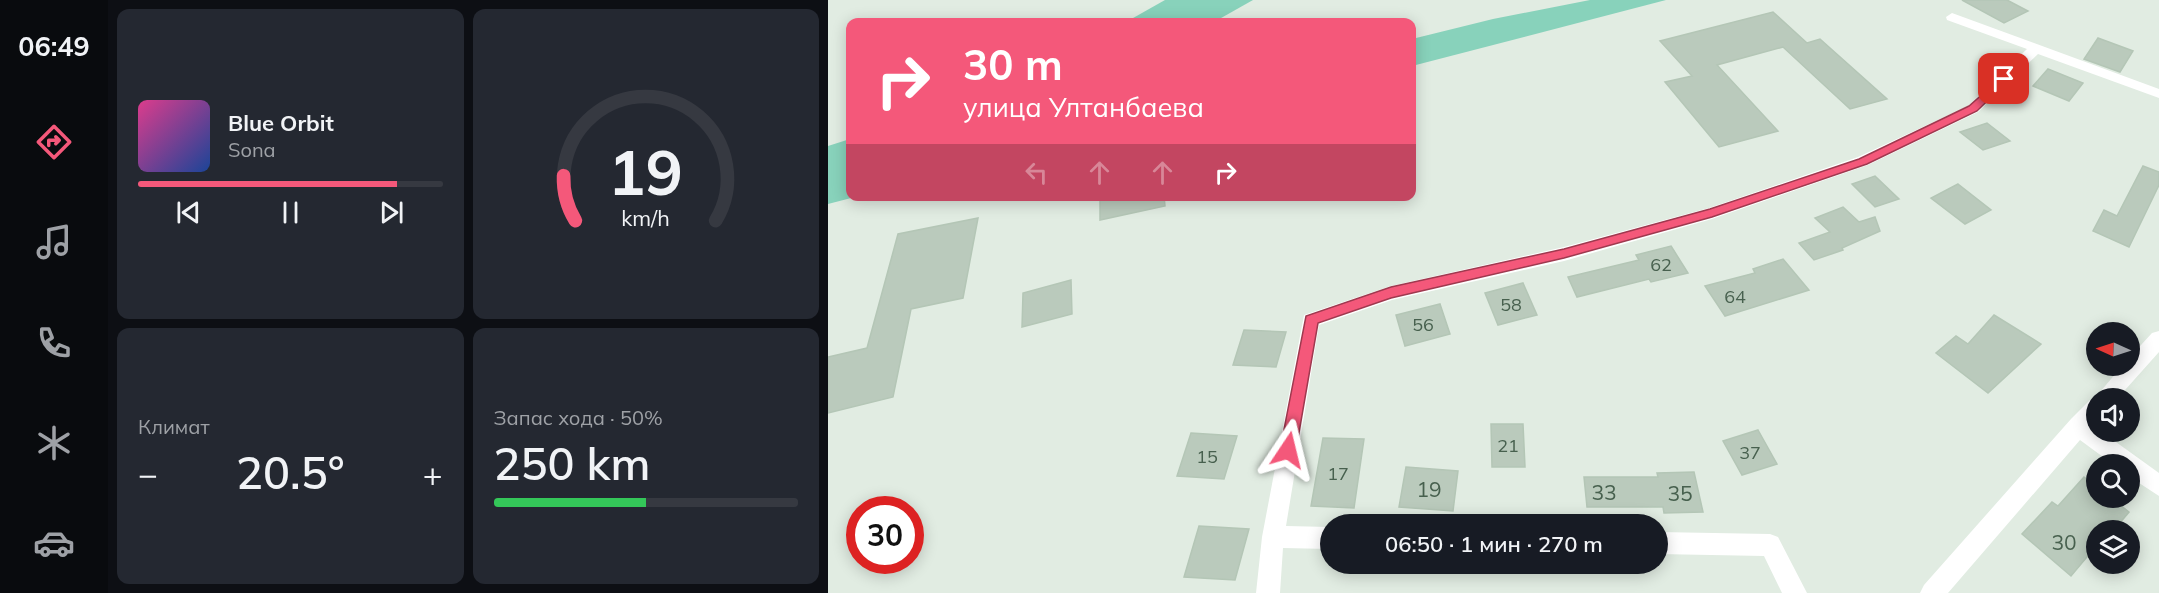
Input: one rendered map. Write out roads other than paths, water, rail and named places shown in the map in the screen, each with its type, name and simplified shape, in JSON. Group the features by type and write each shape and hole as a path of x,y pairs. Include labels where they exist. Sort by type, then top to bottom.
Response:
{"street":[{"path":"1952,17 2159,94"},
{"path":"1268,593 1273,537 1311,320 1391,293 1564,254 1712,213 1863,161 1973,109 2036,48"},
{"path":"2114,388 2159,339"},
{"path":"1932,593 2086,418"},
{"path":"2079,426 2159,486"},
{"path":"1273,537 1320,538"},
{"path":"1668,543 1770,545 1795,593"}]}
